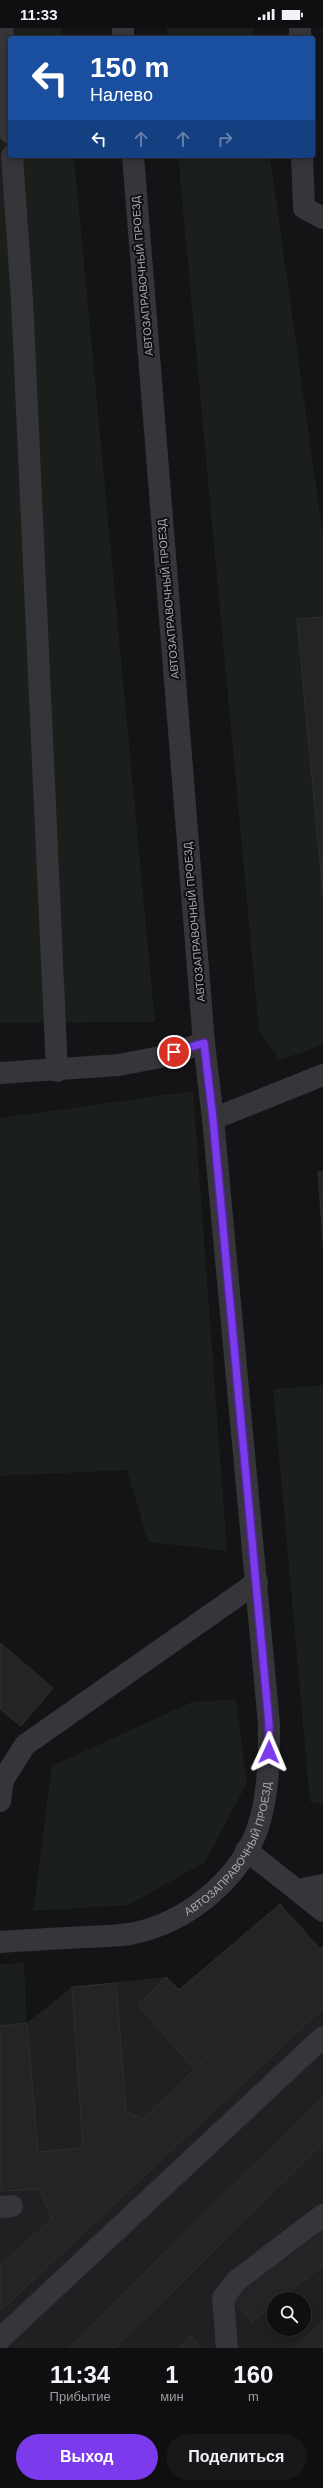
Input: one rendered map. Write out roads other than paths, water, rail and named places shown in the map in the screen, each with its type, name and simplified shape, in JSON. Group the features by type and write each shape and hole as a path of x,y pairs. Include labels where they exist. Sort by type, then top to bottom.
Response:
{"street":[{"path":"2,28 8,107"},
{"path":"12,158 23,307 57,1071"},
{"name":"АВТОЗАПРАВОЧНЫЙ ПРОЕЗД","path":"0,1942 130,1934 167,1924 196,1907 222,1884 246,1850 261,1818 268,1781 269,1724 213,1119 204,1043 133,158"},
{"path":"302,158 304,208 323,218"},
{"path":"0,1073 57,1071 119,1065 160,1057 204,1043"},
{"path":"213,1119 323,1075"},
{"path":"0,1801 3,1780 25,1745 256,1582"},
{"path":"246,1850 323,1911"},
{"path":"297,1890 323,1885"},
{"path":"0,2339 323,2037"},
{"path":"227,2348 223,2298 236,2281 323,2215"}]}
